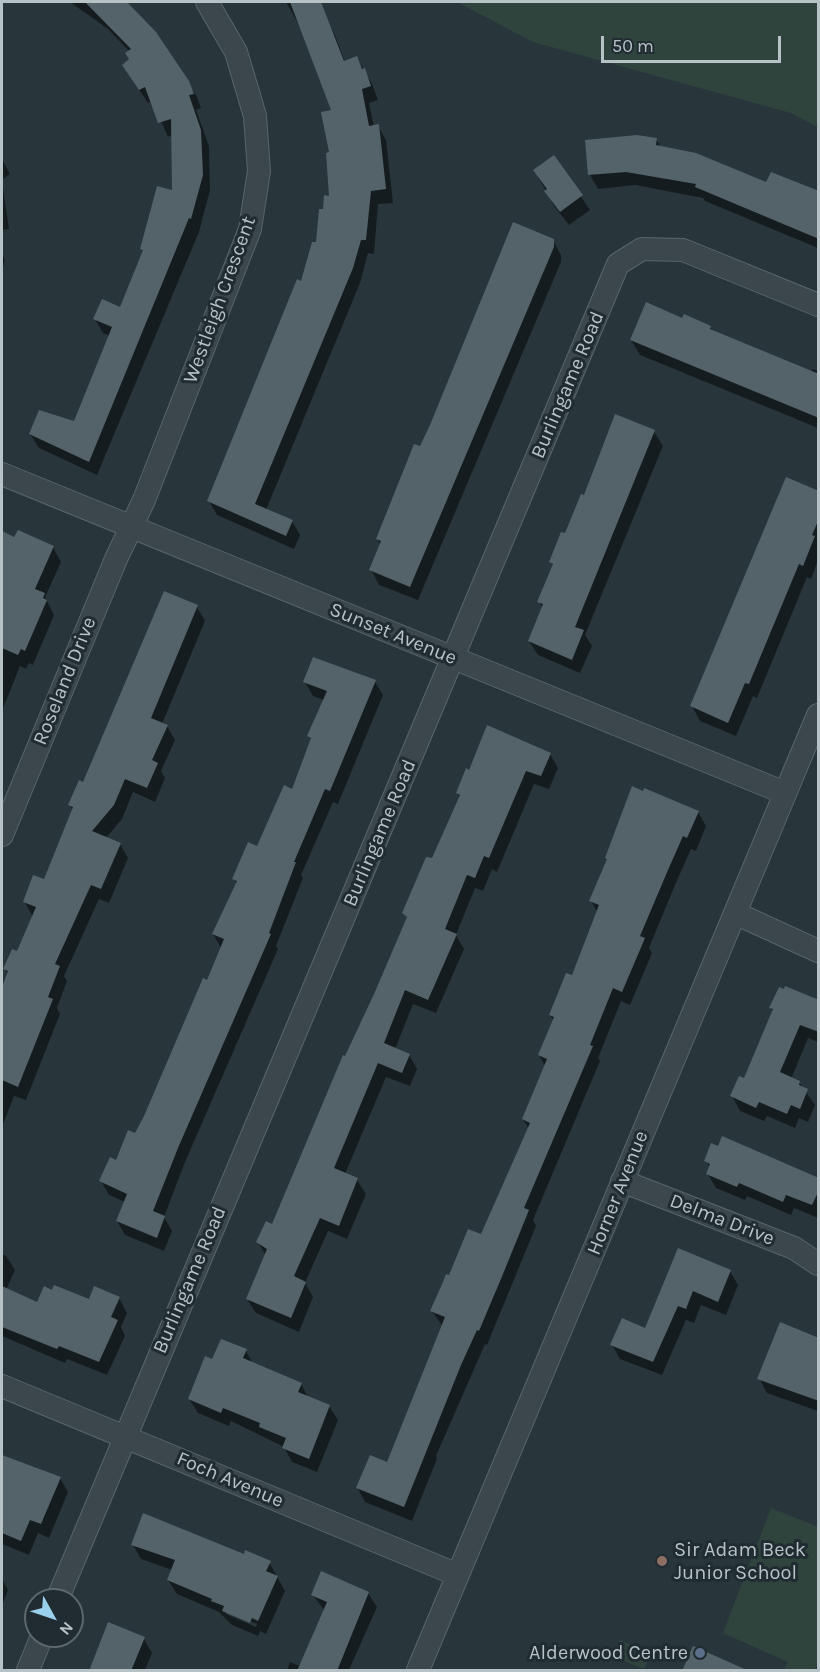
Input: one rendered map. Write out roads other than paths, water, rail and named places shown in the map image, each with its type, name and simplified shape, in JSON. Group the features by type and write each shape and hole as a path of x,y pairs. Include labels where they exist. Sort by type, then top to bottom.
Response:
{"street":[{"name":"Westleigh Crescent","path":"131,528 250,229 259,171 255,116 236,52 207,2"},
{"name":"Burlingame Road","path":"62,1588 618,264 642,249 683,250 819,305"},
{"name":"Sunset Avenue","path":"2,474 785,793"},
{"name":"Roseland Drive","path":"2,835 116,559 131,528"},
{"name":"Horner Avenue","path":"418,1671 553,1354 622,1181 819,715"},
{"path":"735,913 819,951"},
{"name":"Delma Drive","path":"622,1181 794,1248 819,1264"},
{"name":"Foch Avenue","path":"2,1386 458,1575"},
{"path":"28,1671 37,1648"}],"place":[{"name":"Sir Adam Beck Junior School","path":"662,1561"},
{"name":"Alderwood Centre","path":"700,1653"}]}
